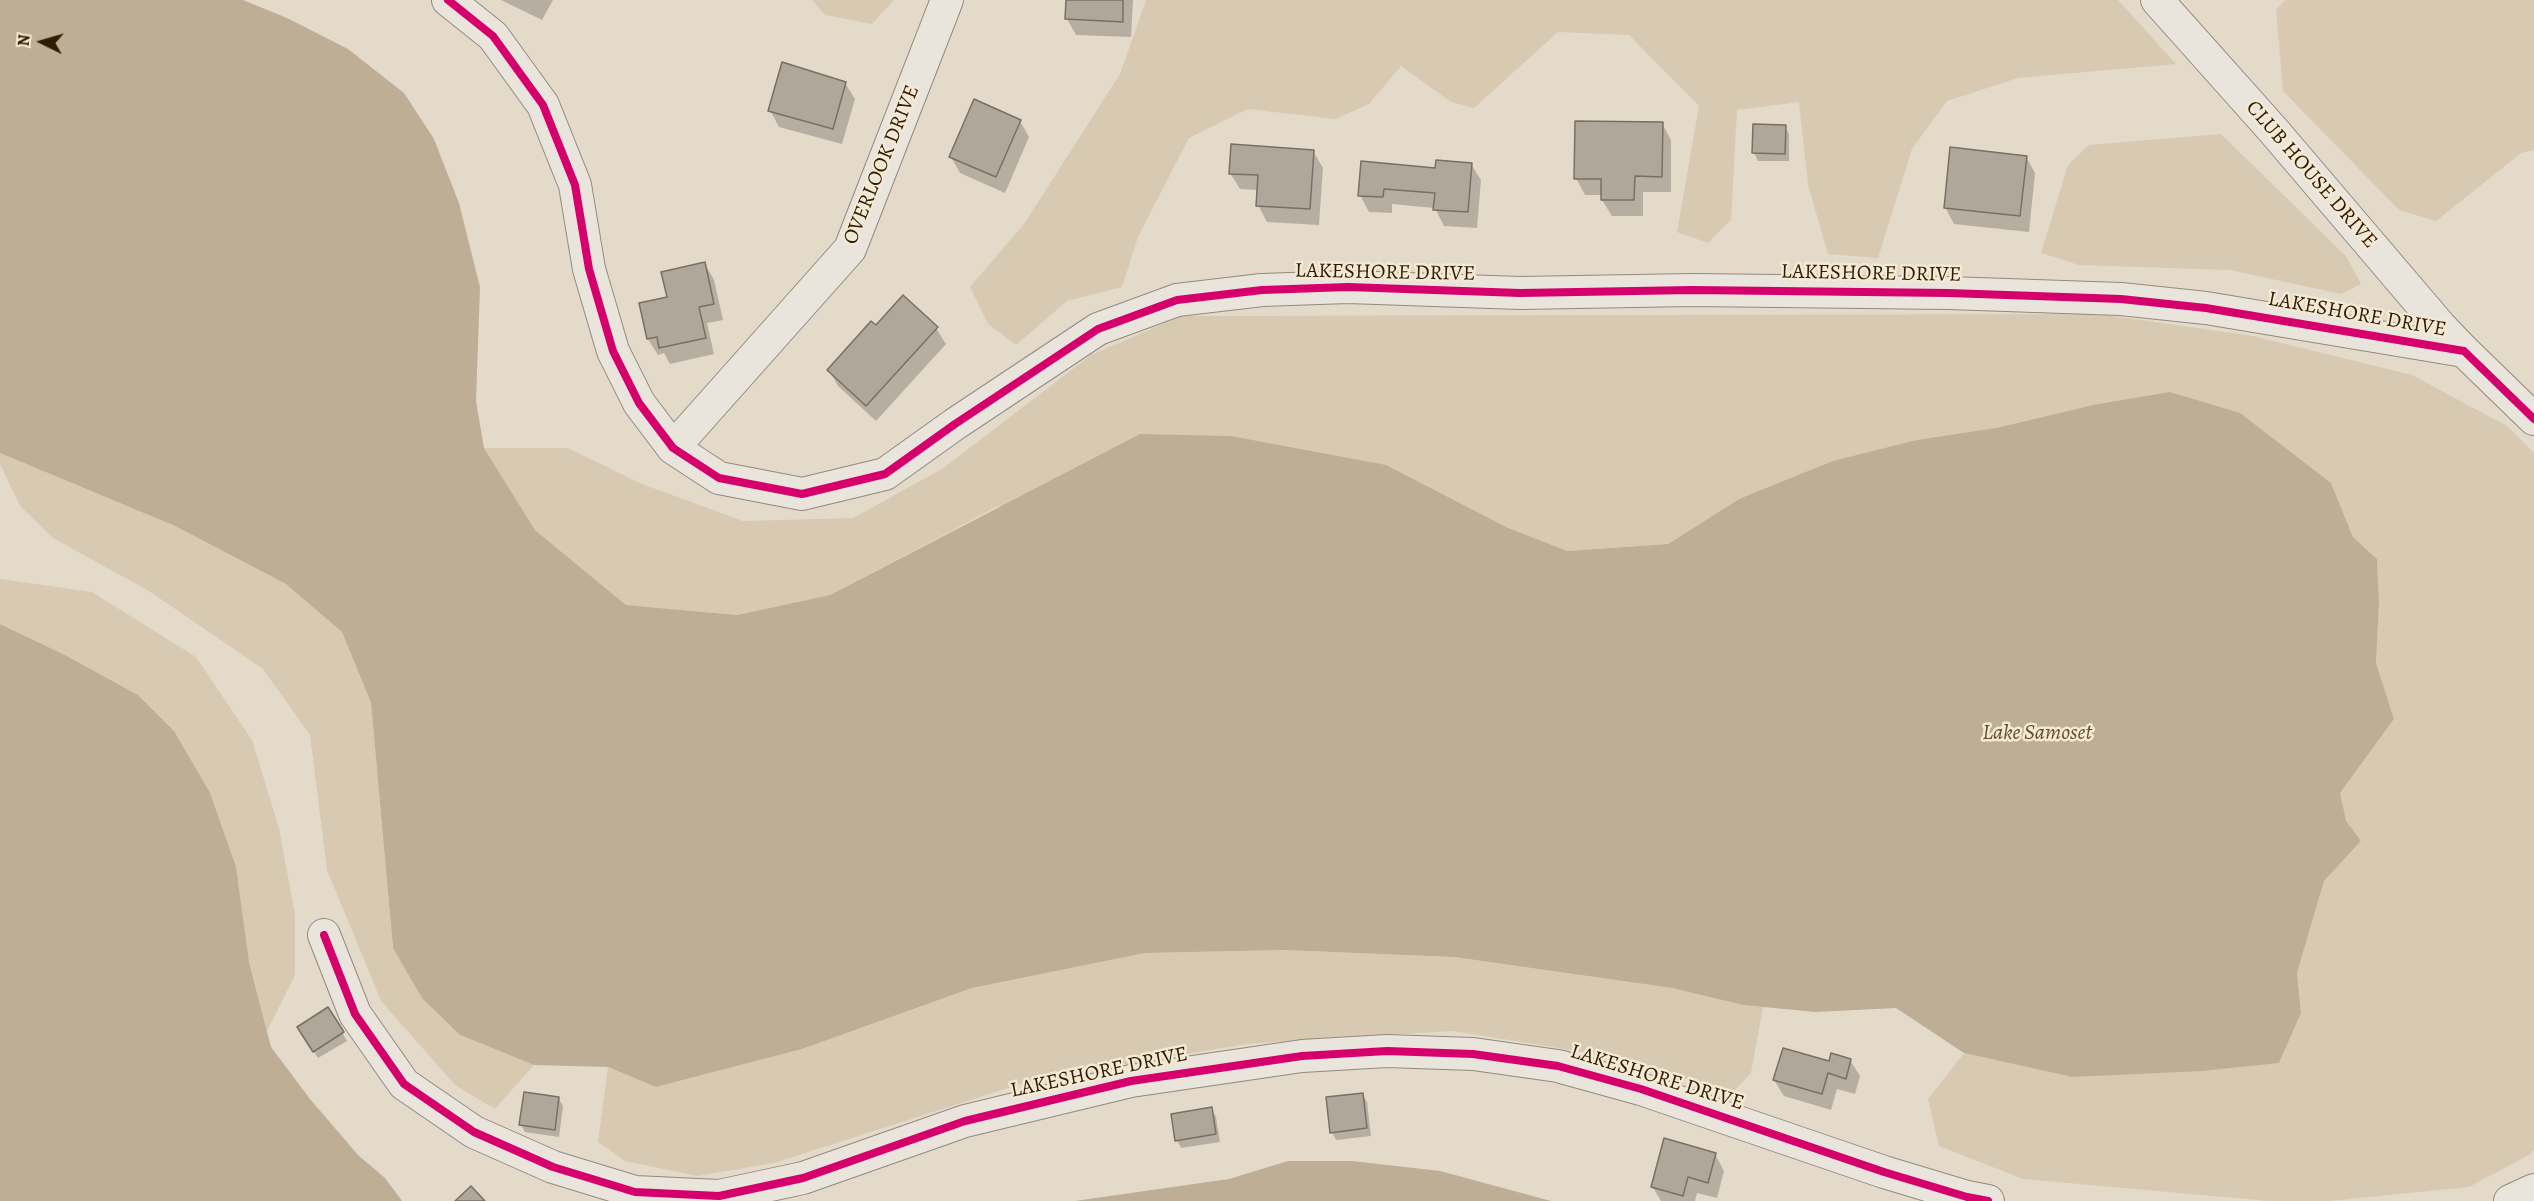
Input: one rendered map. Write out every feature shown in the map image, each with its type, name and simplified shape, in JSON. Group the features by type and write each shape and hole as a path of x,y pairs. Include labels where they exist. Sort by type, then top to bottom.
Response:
{"street":[{"name":"LAKESHORE DRIVE","path":"448,0 494,36 543,105 575,185 588,269 613,351 639,404 673,448 719,478 802,494 885,474 955,424 1098,329 1177,300 1262,290 1348,287 1520,292 1831,291 2121,299 2206,308 2464,351 2534,419"},
{"name":"OVERLOOK DRIVE","path":"673,448 850,249 946,0"},
{"name":"CLUB HOUSE DRIVE","path":"2157,0 2464,351"},
{"name":"LAKESHORE DRIVE","path":"324,935 355,1014 404,1084 474,1132 553,1167 635,1192 719,1196 803,1178 965,1121 1131,1081 1302,1056 1387,1051 1473,1053 1558,1066 1641,1089 1884,1172 1988,1201"},
{"path":"2510,1201 2534,1190"}],"shaded area":[{"path":"812,0 894,0 872,24 825,15"},
{"path":"1146,0 2118,0 2176,64 2018,78 1947,101 1912,149 1878,258 1828,254 1808,185 1799,102 1737,110 1731,220 1708,243 1677,232 1699,106 1629,35 1558,32 1474,108 1451,102 1401,66 1369,104 1336,119 1248,109 1189,138 1138,237 1122,287 1067,301 1016,345 988,324 970,287 1024,224 1120,74"},
{"path":"2286,0 2534,0 2534,150 2521,153 2436,221 2399,210 2283,91 2276,9"},
{"path":"2221,134 2346,256 2361,284 2341,294 2230,270 2079,265 2041,253 2068,165 2089,145"},
{"path":"2099,314 2253,336 2412,375 2507,426 2534,453 2534,1150 2529,1155 2469,1187 2329,1201 2269,1201 2023,1179 1939,1146 1928,1099 1964,1053 2072,1077 2279,1063 2301,1013 2297,973 2324,881 2361,841 2345,821 2340,793 2394,719 2376,663 2379,602 2377,559 2353,537 2331,483 2293,456 2093,405 1996,428 1739,499 1668,544 1566,551 1506,527 998,506 830,595 737,615 626,605 535,530 484,448 568,448 642,484 743,521 853,518 942,469 1091,355 1181,316"},
{"path":"0,453 175,526 286,584 342,632 371,703 393,948 460,1035 534,1065 495,1109 455,1085 381,1001 327,870 310,735 263,669 149,591 53,538 20,506 0,464"},
{"path":"0,579 92,592 196,657 252,740 279,828 295,915 295,975 267,1031 249,962 138,695 65,655 0,624"},
{"path":"1284,950 1454,957 1672,988 1743,1005 1763,1007 1751,1073 1731,1094 1620,1058 1453,1031 1246,1044 1033,1080 774,1163 697,1176 625,1161 598,1142 608,1067 656,1087 802,1049 972,988 1145,953"}],"water":[{"name":"Lake Samoset","path":"0,0 243,0 287,18 348,49 404,93 434,139 459,203 480,287 476,401 484,448 535,530 626,605 737,615 830,595 1140,434 1231,436 1386,465 1506,527 1567,551 1668,544 1739,499 1833,461 1917,440 1996,428 2093,405 2170,392 2240,413 2331,483 2353,537 2377,559 2379,602 2376,663 2394,719 2340,793 2346,821 2361,841 2324,881 2297,973 2301,1013 2279,1063 2202,1071 2072,1077 1964,1053 1896,1008 1815,1012 1743,1005 1672,988 1454,957 1284,950 1145,953 972,988 802,1049 656,1087 608,1067 534,1065 460,1035 422,998 393,948 371,703 342,632 286,584 175,526 0,453"},
{"path":"0,624 65,655 138,695 174,731 210,793 236,867 249,962 271,1047 310,1099 358,1155 385,1178 402,1201 0,1201"},
{"path":"1288,1161 1352,1161 1440,1171 1551,1201 1075,1201 1229,1179"}],"building":[{"path":"1066,0 1123,0 1123,22 1065,19"},
{"path":"782,62 846,82 833,129 768,111"},
{"path":"974,99 1021,120 996,177 949,157"},
{"path":"1575,121 1663,122 1662,177 1635,176 1634,200 1601,200 1601,179 1574,179"},
{"path":"1753,124 1786,125 1785,154 1752,153"},
{"path":"1231,144 1314,150 1310,209 1256,206 1258,175 1229,174"},
{"path":"1950,147 2027,156 2020,216 1944,208"},
{"path":"1436,160 1472,163 1468,212 1433,210 1435,193 1384,189 1383,197 1358,196 1361,161 1435,168"},
{"path":"705,262 714,304 699,307 706,338 659,348 657,337 647,339 639,303 667,297 661,272"},
{"path":"903,295 938,327 866,406 827,370 871,321 876,325"},
{"path":"328,1007 344,1032 313,1052 297,1027"},
{"path":"1783,1048 1829,1061 1831,1053 1851,1059 1846,1079 1828,1073 1822,1094 1773,1080"},
{"path":"524,1092 559,1097 555,1130 519,1125"},
{"path":"1363,1093 1367,1128 1330,1133 1326,1097"},
{"path":"1212,1107 1216,1134 1175,1141 1171,1114"},
{"path":"1664,1138 1716,1153 1708,1183 1688,1177 1683,1196 1651,1187"},
{"path":"471,1186 485,1201 455,1201"}],"cycle path":[{"path":"448,0 493,36 543,105 575,185 589,269 613,351 639,403 673,448 719,478 802,494 885,474 955,424 1098,329 1177,300 1262,290 1348,287 1520,293 1692,290 1949,293 2121,299 2206,308 2464,351 2534,419"},
{"path":"324,935 355,1014 404,1084 474,1132 553,1167 635,1192 719,1196 803,1178 965,1121 1131,1081 1302,1056 1387,1051 1473,1054 1558,1066 1641,1089 1884,1172 1988,1201"}]}
